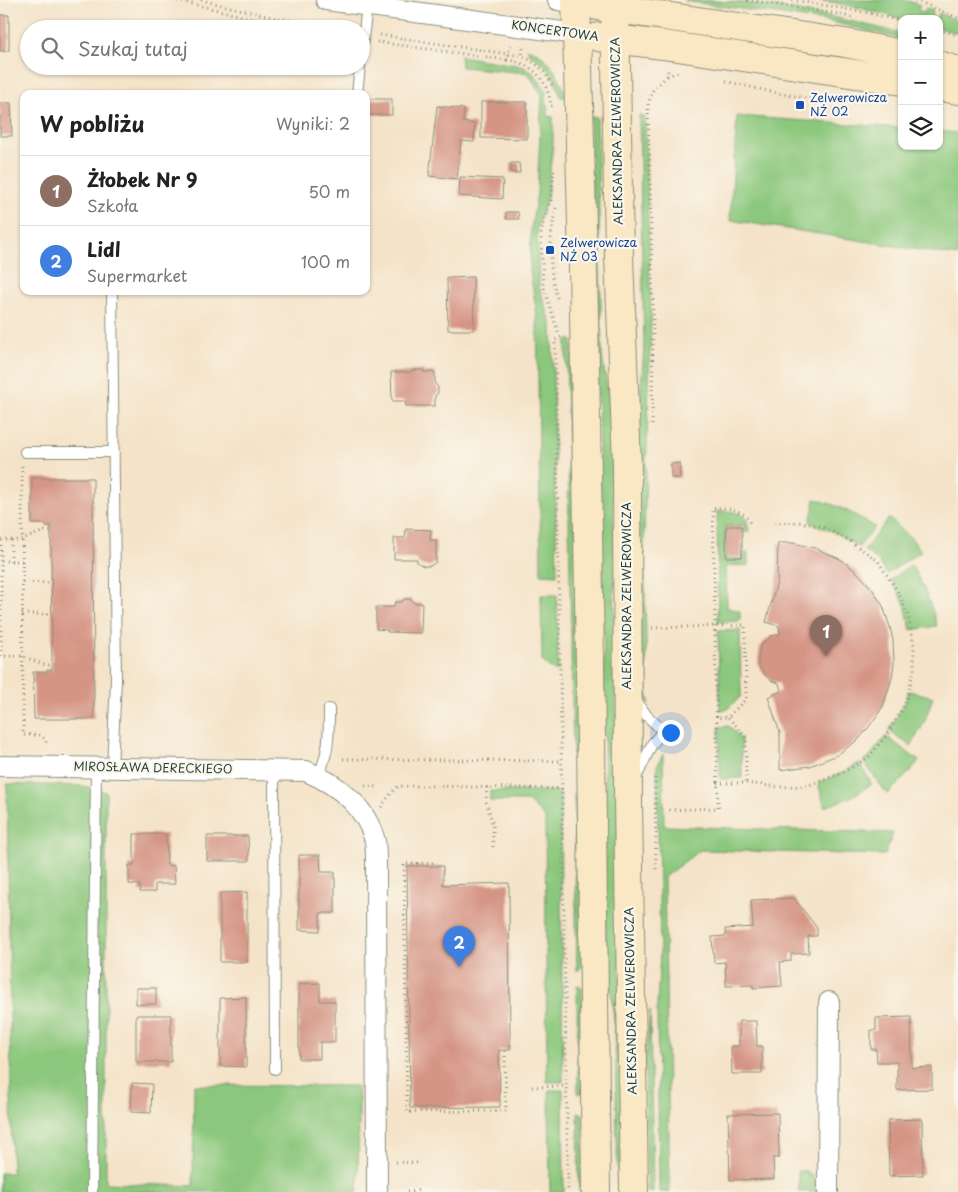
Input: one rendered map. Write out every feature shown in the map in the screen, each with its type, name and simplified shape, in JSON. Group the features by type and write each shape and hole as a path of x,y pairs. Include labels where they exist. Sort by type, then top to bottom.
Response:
{"street":[{"name":"KONCERTOWA","path":"326,0 671,46 898,80"},
{"path":"596,1192 589,587 577,34 570,1 615,4 898,53"},
{"name":"ALEKSANDRA ZELWEROWICZA","path":"615,4 619,257 627,465 628,801 634,1192"},
{"path":"943,66 958,70"},
{"path":"943,88 958,90"},
{"name":"MIROSŁAWA DERECKIEGO","path":"0,766 274,770 312,774"},
{"path":"312,774 343,792 367,821 375,841 378,962 377,1192"},
{"path":"828,1192 829,1002"}],"lane":[{"path":"365,20 367,6"},
{"path":"357,90 359,75"},
{"path":"92,1192 104,768 116,680 112,295"},
{"path":"24,456 114,452"},
{"path":"312,774 325,763 328,745 329,709"},
{"path":"274,770 275,1068"}],"path":[{"path":"172,0 197,4 260,20"},
{"path":"201,0 289,20"},
{"path":"792,0 864,12 898,20"},
{"path":"915,0 958,18"},
{"path":"929,6 933,0"},
{"path":"507,60 512,24"},
{"path":"943,31 958,35"},
{"path":"370,37 522,56"},
{"path":"370,37 519,62 536,72 550,94 551,106 556,106"},
{"path":"667,76 671,46"},
{"path":"652,428 653,311 648,104 652,90 667,76 679,71 686,72"},
{"path":"720,79 782,95 812,100 871,102"},
{"path":"556,205 551,229 552,285 558,301"},
{"path":"568,1192 555,340 569,333"},
{"path":"24,456 22,540 23,735 40,735 46,740 46,754"},
{"path":"669,810 718,808 713,508 728,508 741,511 748,518 751,525"},
{"path":"717,783 746,783 779,788 808,786 842,773 869,757 886,736 901,711 908,694 914,670 914,645 908,615 891,579 878,561 848,538 823,527 801,522 775,523"},
{"path":"51,531 44,531 22,540 0,540 0,582 1,656 22,656 46,665 52,665"},
{"path":"11,540 11,561"},
{"path":"1,561 22,561"},
{"path":"22,582 51,582"},
{"path":"22,614 51,614"},
{"path":"648,628 745,625 746,699 728,717 716,718"},
{"path":"728,717 746,737 746,783"},
{"path":"344,752 342,760 562,761"},
{"path":"362,786 380,787"},
{"path":"399,786 563,789"},
{"path":"487,787 486,801 493,825 493,850"},
{"path":"433,863 404,864 407,1112 506,1111 505,1051"},
{"path":"532,1087 567,1086"},
{"path":"407,1192 421,1190"}],"green space":[{"path":"817,0 906,0 920,5 918,10 924,13 926,8 933,10 931,15 898,15 898,18 848,5"},
{"path":"685,1 740,3 794,10 898,33 898,38 832,22"},
{"path":"939,13 958,21 958,33 943,29 943,15 938,15"},
{"path":"527,48 542,56 552,67 557,74 566,97 561,97 548,69 531,55"},
{"path":"460,56 522,66 532,72 542,84 546,93 548,116 553,117 553,144 547,198 537,227 539,287 552,325 557,575 541,574 537,315 530,271 531,228 537,193 542,95 528,73 461,67"},
{"path":"639,115 645,117 651,320 644,533 647,694 649,704 644,698 641,688 637,437 644,347"},
{"path":"737,116 898,128 898,150 943,150 943,131 958,133 958,256 730,220"},
{"path":"590,117 597,117 602,355 612,421 623,1192 618,1192 615,1029 606,945 603,592"},
{"path":"568,339 572,340 579,743 573,757 566,342"},
{"path":"815,499 846,510 875,527 859,547 832,531 810,523"},
{"path":"717,511 729,511 739,514 743,516 748,525 749,532 744,532 744,525 725,526 726,559 744,559 744,553 748,553 748,565 726,566 727,608 740,611 740,621 718,622"},
{"path":"889,518 912,539 921,551 887,574 878,561 864,550"},
{"path":"911,565 926,594 937,626 911,630 905,605 891,579"},
{"path":"541,595 557,595 558,671 554,671 542,661"},
{"path":"740,630 741,696 728,709 720,710 718,631"},
{"path":"909,691 933,697 924,723 911,746 889,731"},
{"path":"729,726 741,739 742,778 720,779 719,727"},
{"path":"886,736 919,761 887,794 863,761 869,757"},
{"path":"663,754 664,826 893,833 885,855 700,850 664,877 670,1192 659,1192 657,1004 660,952 657,766"},
{"path":"859,763 872,784 851,797 825,807 818,783 842,773"},
{"path":"7,784 84,786 106,792 106,1183 193,1186 194,1085 356,1086 359,1099 358,1192 0,1192 0,1173 12,1173"},
{"path":"490,791 556,791 560,794 563,1082 547,1082 545,818 528,801 490,801"},
{"path":"574,794 579,805 582,967 577,971"},
{"path":"577,985 582,988 583,1090 580,1094 578,1094"},
{"path":"650,1011 653,1192 647,1192 645,1062"},
{"path":"549,1090 563,1090 564,1192 550,1192"},
{"path":"578,1112 583,1114 584,1192 579,1192"},
{"path":"798,1171 807,1171 814,1178 818,1192 799,1192"}],"building":[{"path":"0,15 9,15 9,51 0,51"},
{"path":"370,99 392,99 392,115 370,115"},
{"path":"481,102 527,102 527,139 481,138"},
{"path":"0,103 11,103 12,136 0,136"},
{"path":"437,106 464,109 463,122 475,124 474,142 461,141 457,179 429,176"},
{"path":"511,163 519,163 520,173 511,173"},
{"path":"460,177 503,179 502,199 459,196"},
{"path":"506,212 518,212 519,219 506,219"},
{"path":"473,277 474,330 448,330 447,278"},
{"path":"412,370 435,372 435,384 438,387 438,393 435,396 435,406 406,406 405,401 392,401 391,372 411,372"},
{"path":"680,463 680,478 671,478 671,464"},
{"path":"32,478 93,478 94,719 34,719 33,672 52,670 51,526 32,524"},
{"path":"726,526 742,526 742,557 726,557"},
{"path":"406,529 431,530 430,540 436,540 436,562 430,566 423,566 417,562 417,559 394,559 394,538 405,538"},
{"path":"778,543 793,543 815,548 842,560 858,573 873,590 883,606 893,640 894,664 892,678 883,706 859,739 837,755 810,766 780,770 780,733 768,697 781,691 779,683 772,681 758,665 760,647 771,636 780,634 779,626 766,622 777,582"},
{"path":"405,599 411,599 414,603 422,603 421,633 387,632 387,630 376,629 376,607 394,607 395,602 401,602"},
{"path":"134,834 166,834 167,865 174,866 175,884 155,884 155,892 140,892 140,885 129,884 129,865 134,865"},
{"path":"207,836 248,836 249,861 207,861"},
{"path":"299,855 320,855 321,872 335,872 335,913 320,913 320,931 299,930"},
{"path":"407,866 443,866 443,885 509,883 510,1050 499,1050 500,1107 410,1108"},
{"path":"247,892 247,962 220,962 220,893"},
{"path":"794,898 817,928 817,936 808,936 809,953 791,954 791,961 780,962 782,986 753,988 753,985 726,986 725,962 714,963 712,937 726,936 725,929 753,927 751,900"},
{"path":"320,983 320,1001 335,1001 335,1042 320,1042 320,1059 299,1059 299,984"},
{"path":"136,988 156,988 156,1004 136,1004"},
{"path":"246,997 246,1067 220,1066 220,998"},
{"path":"136,1015 171,1015 171,1062 136,1062"},
{"path":"911,1017 912,1068 932,1067 932,1089 897,1090 897,1062 877,1062 876,1049 871,1049 871,1030 876,1030 876,1018"},
{"path":"739,1021 756,1021 757,1046 762,1046 762,1074 732,1074 731,1046 739,1046"},
{"path":"132,1083 152,1084 151,1113 131,1112"},
{"path":"778,1113 779,1158 773,1158 774,1179 730,1180 728,1114"},
{"path":"922,1119 923,1175 889,1176 888,1120"}],"place":[{"name":"Zelwerowicza NŻ 02","path":"800,105"},
{"name":"Zelwerowicza NŻ 03","path":"550,250"},
{"name":"Żłobek Nr 9","path":"826,656"},
{"name":"Lidl","path":"459,967"}]}
